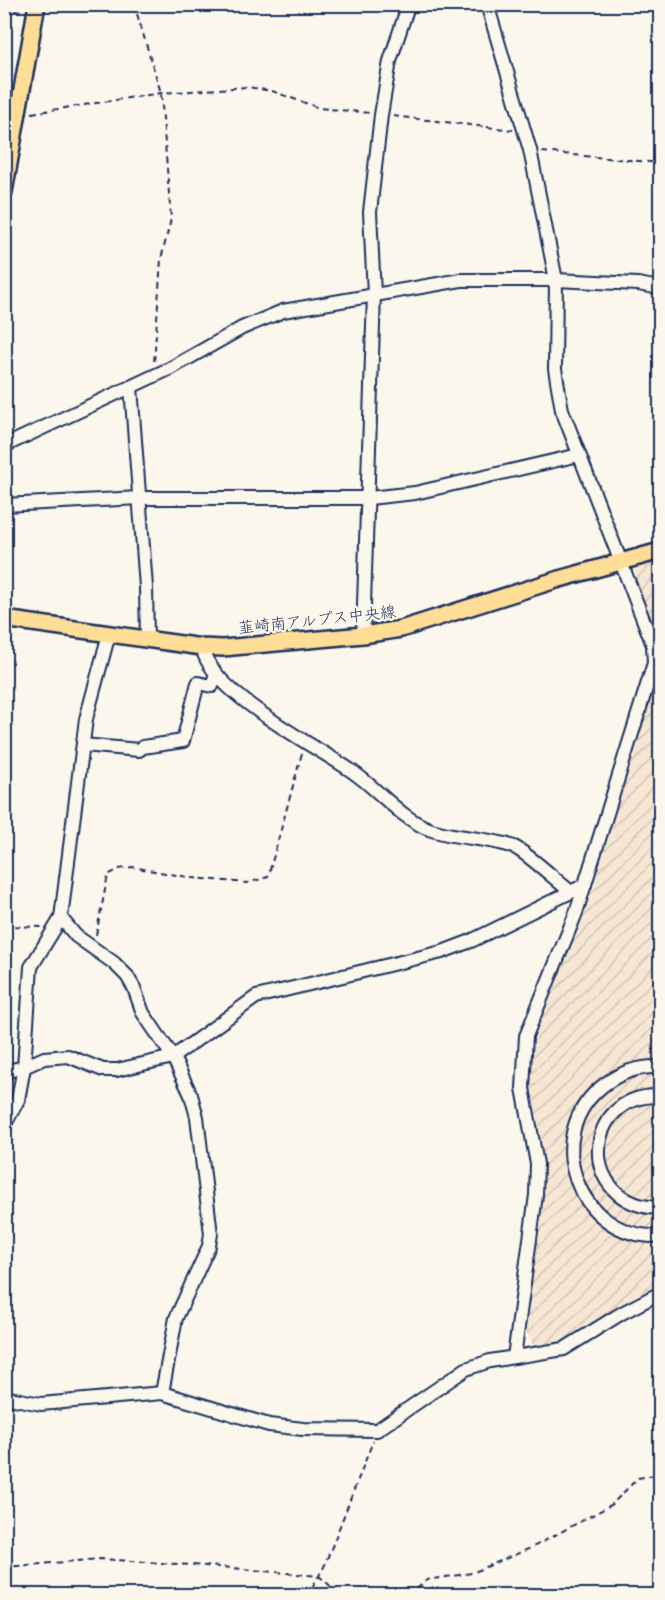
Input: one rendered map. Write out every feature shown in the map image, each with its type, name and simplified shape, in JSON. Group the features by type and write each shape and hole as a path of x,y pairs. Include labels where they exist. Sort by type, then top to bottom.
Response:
{"main road":[{"path":"4,192 13,120 37,8"},
{"name":"韮崎南アルプス中央線","path":"4,619 147,640 223,648 363,635 401,629 660,551"}],"street":[{"path":"487,4 530,150 556,280 555,369 562,410 653,645 654,663 576,914 526,1036 523,1088 537,1164 536,1195 514,1357"},
{"path":"363,635 374,294 370,212 381,115 390,61 408,6"},
{"path":"4,446 153,377 242,328 283,311 461,280 556,280 638,284 660,288"},
{"path":"131,387 140,498 147,640"},
{"path":"4,505 140,498 369,498 426,491 579,454"},
{"path":"4,1126 18,1100 24,1067 31,967 58,923 87,718 109,634"},
{"path":"202,647 204,658 216,674 246,702 355,773 405,816 430,829 515,848 571,892"},
{"path":"83,745 139,750 142,747 183,741 198,683 212,686 216,674"},
{"path":"4,1072 24,1067 44,1058 68,1056 103,1070 117,1070 173,1057 256,997 442,951 471,941 585,885"},
{"path":"58,923 114,963 127,976 143,1013 173,1057 191,1095 197,1117 211,1234 209,1246 176,1318 162,1394"},
{"path":"660,1067 632,1070 614,1078 598,1090 585,1105 576,1122 572,1141 572,1161 576,1180 585,1198 597,1213 613,1225 631,1233 660,1236"},
{"path":"660,1096 636,1099 622,1106 612,1116 599,1142 599,1157 602,1172 609,1185 619,1196 631,1204 645,1208 660,1208"},
{"path":"4,1396 41,1404 162,1394 269,1425 303,1429 377,1430 466,1370 490,1361 564,1349 622,1313 660,1293"}],"path":[{"path":"134,4 161,93 171,219 160,259 153,377"},
{"path":"4,10 37,8"},
{"path":"13,120 161,93 248,87 272,91 320,108 524,131"},
{"path":"530,150 660,163"},
{"path":"93,950 108,875 119,868 132,867 193,878 247,883 268,877 306,741"},
{"path":"4,926 58,923"},
{"path":"307,1596 319,1576 377,1430"},
{"path":"409,1596 427,1580 472,1573 533,1547 611,1505 638,1478 660,1474"},
{"path":"4,1567 101,1559 319,1576 342,1596"}],"shaded area":[{"path":"660,560 660,1283 563,1342 533,1345 526,1331 544,1196 544,1155 531,1086 532,1049 539,1021 588,906 659,665 656,639 635,578 637,566"}]}
